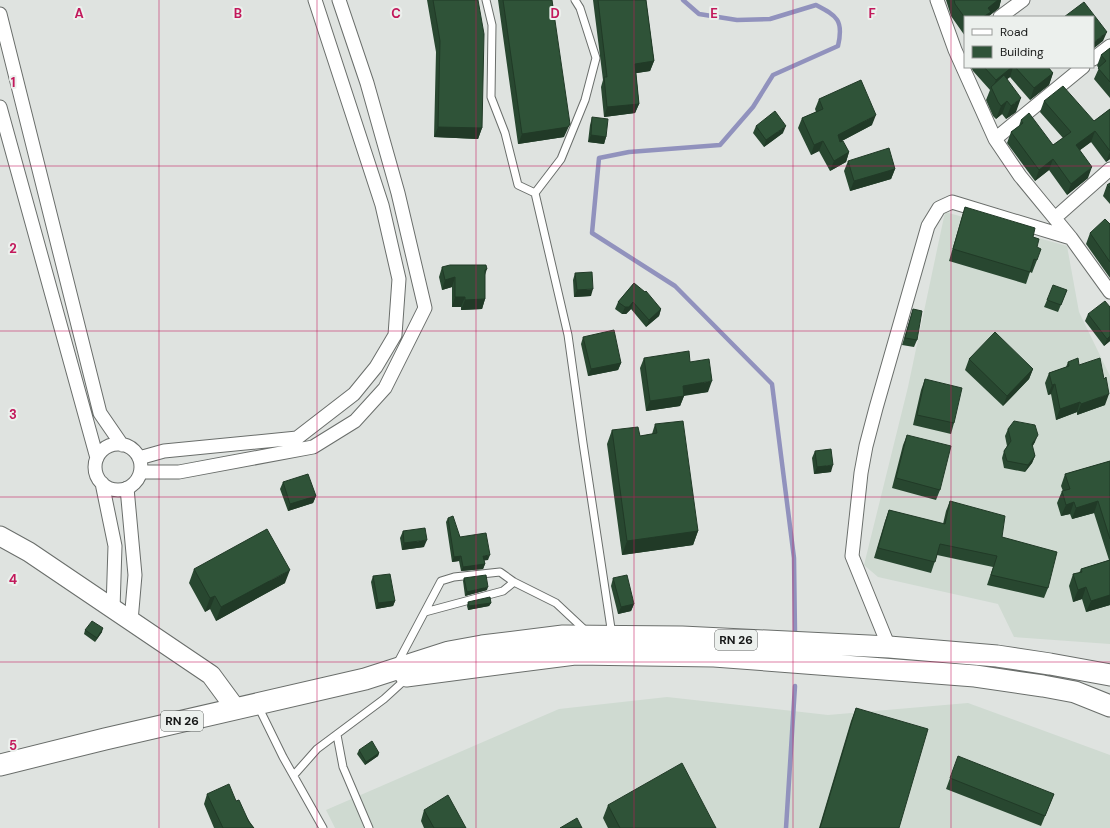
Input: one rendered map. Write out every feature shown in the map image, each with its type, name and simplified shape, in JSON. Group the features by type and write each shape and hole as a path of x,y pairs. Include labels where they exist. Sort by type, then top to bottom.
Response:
{"main road":[{"name":"RN 26","path":"402,673 449,652 563,636 591,636 682,637 889,647 997,656 1110,675"},
{"name":"RN 26","path":"0,765 236,708 365,679 402,673 575,654 714,656 904,669 975,676 1043,686 1075,692 1110,706"}],"street":[{"path":"139,458 164,451 298,438 354,394 376,367 395,335 399,279 382,205 315,0"},
{"path":"141,472 179,472 313,447 355,421 385,388 425,308 398,193 367,83 339,0"},
{"path":"938,0 964,57"},
{"path":"1001,16 1023,0"},
{"path":"0,14 100,413 122,445"},
{"path":"1094,58 1110,46"},
{"path":"968,68 996,139 1020,176 1056,217 1110,292"},
{"path":"996,139 1082,68"},
{"path":"0,107 97,458"},
{"path":"1056,217 1110,169"},
{"path":"889,647 852,556 861,473 866,446 928,226 939,208 952,202 1071,238"},
{"path":"102,484 113,489 120,490 133,484 138,479 141,472 139,458 135,452 129,447 115,444 101,452 97,458 95,466 96,474 102,484 115,546 113,609"},
{"path":"127,488 135,575 131,622"},
{"path":"0,536 29,552 211,675 236,708"}],"lane":[{"path":"486,0 492,25 492,97 505,134 518,185 535,193"},
{"path":"535,193 561,159 586,100 596,58 576,0"},
{"path":"535,193 568,335 612,637"},
{"path":"294,775 317,749 384,699 402,673 425,612 441,582 454,578 500,572 514,582 556,603 591,636"},
{"path":"425,612 503,591 514,582"},
{"path":"257,704 323,828"},
{"path":"337,735 343,767 369,828"}],"shaded area":[{"path":"945,212 1067,246 1079,312 1110,376 1110,644 1014,637 998,604 878,577 864,565 908,387"},
{"path":"667,697 828,715 968,703 1110,755 1110,828 335,828 326,810 559,709"}],"building":[{"path":"433,0 478,0 484,34 482,128 438,127 440,41"},
{"path":"503,0 552,0 570,124 568,127 522,134"},
{"path":"598,0 646,0 654,61 635,64 639,104 607,107 604,77 607,77"},
{"path":"954,0 998,0 988,8 991,12 985,16 964,17 955,4"},
{"path":"1084,2 1107,32 1094,42 1094,16 1065,16"},
{"path":"1110,48 1110,82 1098,68 1106,61 1101,55"},
{"path":"985,68 1011,68 996,80"},
{"path":"1016,68 1049,68 1053,73 1034,88"},
{"path":"1004,75 1021,98 1011,106 1007,101 1001,106 991,87"},
{"path":"861,80 876,115 838,135 840,142 843,141 849,152 834,161 823,141 814,145 802,118 823,109 819,99"},
{"path":"1063,86 1094,121 1110,109 1110,151 1095,131 1076,145 1092,167 1071,184 1053,159 1039,170 1011,132 1023,123 1021,120 1029,113 1053,145 1071,132 1044,101"},
{"path":"775,111 786,126 766,140 756,126"},
{"path":"592,117 608,119 606,137 591,135"},
{"path":"889,148 895,169 854,181 848,161"},
{"path":"965,207 1035,228 1033,237 1039,239 1037,247 1041,249 1037,260 1034,259 1030,272 953,249"},
{"path":"1105,219 1110,224 1110,262 1090,233"},
{"path":"450,265 486,265 485,299 465,300 465,297 455,297 455,277 445,280 442,267"},
{"path":"592,272 593,289 577,290 575,273"},
{"path":"634,283 645,292 646,291 661,309 649,320 633,302 629,307 625,307 618,302"},
{"path":"1053,285 1067,290 1061,305 1047,300"},
{"path":"1105,301 1110,307 1110,336 1107,339 1088,314"},
{"path":"913,309 922,311 917,340 905,338"},
{"path":"614,330 621,363 591,369 583,337"},
{"path":"995,332 1033,369 1007,396 969,359"},
{"path":"689,351 690,362 709,359 712,381 683,386 684,396 650,401 644,358"},
{"path":"1078,358 1079,365 1100,358 1104,379 1106,377 1109,394 1081,404 1080,402 1060,409 1055,384 1052,385 1049,373 1069,366 1068,362"},
{"path":"925,379 962,388 954,423 917,415"},
{"path":"683,421 698,531 627,541 612,430 638,427 640,436 657,433 655,424"},
{"path":"1014,421 1035,425 1038,435 1032,444 1035,456 1028,465 1007,461 1004,451 1011,441 1008,429"},
{"path":"907,435 951,446 940,490 896,478"},
{"path":"831,449 833,465 817,467 815,451"},
{"path":"1110,461 1110,539 1098,501 1076,508 1074,502 1066,505 1062,491 1070,489 1065,474"},
{"path":"308,474 316,496 290,504 283,482"},
{"path":"950,501 1005,516 1002,537 1057,552 1048,588 991,575 997,556 940,544 935,562 878,548 889,510 945,524"},
{"path":"453,516 460,537 486,533 490,555 483,556 485,564 463,567 461,556 454,557 448,518"},
{"path":"425,528 427,540 404,543 403,531"},
{"path":"267,529 290,570 221,607 215,596 210,598 194,569"},
{"path":"1110,560 1110,595 1091,601 1086,587 1078,590 1073,574 1082,572 1081,569"},
{"path":"390,574 395,601 378,603 373,576"},
{"path":"486,575 488,587 467,592 464,578"},
{"path":"627,575 634,604 621,607 613,578"},
{"path":"490,597 491,603 469,606 468,602"},
{"path":"92,621 103,628 97,638 85,630"},
{"path":"856,708 928,729 899,828 820,828"},
{"path":"372,741 379,753 366,762 359,750"},
{"path":"958,756 1054,794 1045,816 950,778"},
{"path":"682,763 716,828 620,828 608,805"},
{"path":"229,784 236,801 239,800 249,822 254,828 223,828 207,794"},
{"path":"448,795 466,828 434,828 424,810"},
{"path":"577,818 582,828 560,828"}],"waterway":[{"path":"683,0 699,14 737,20 770,19 816,5 834,16 840,30 838,46 773,75 753,107 720,145 629,152 599,158 592,233 675,286 772,384 794,558 795,633"},
{"path":"786,828 795,686"}]}
